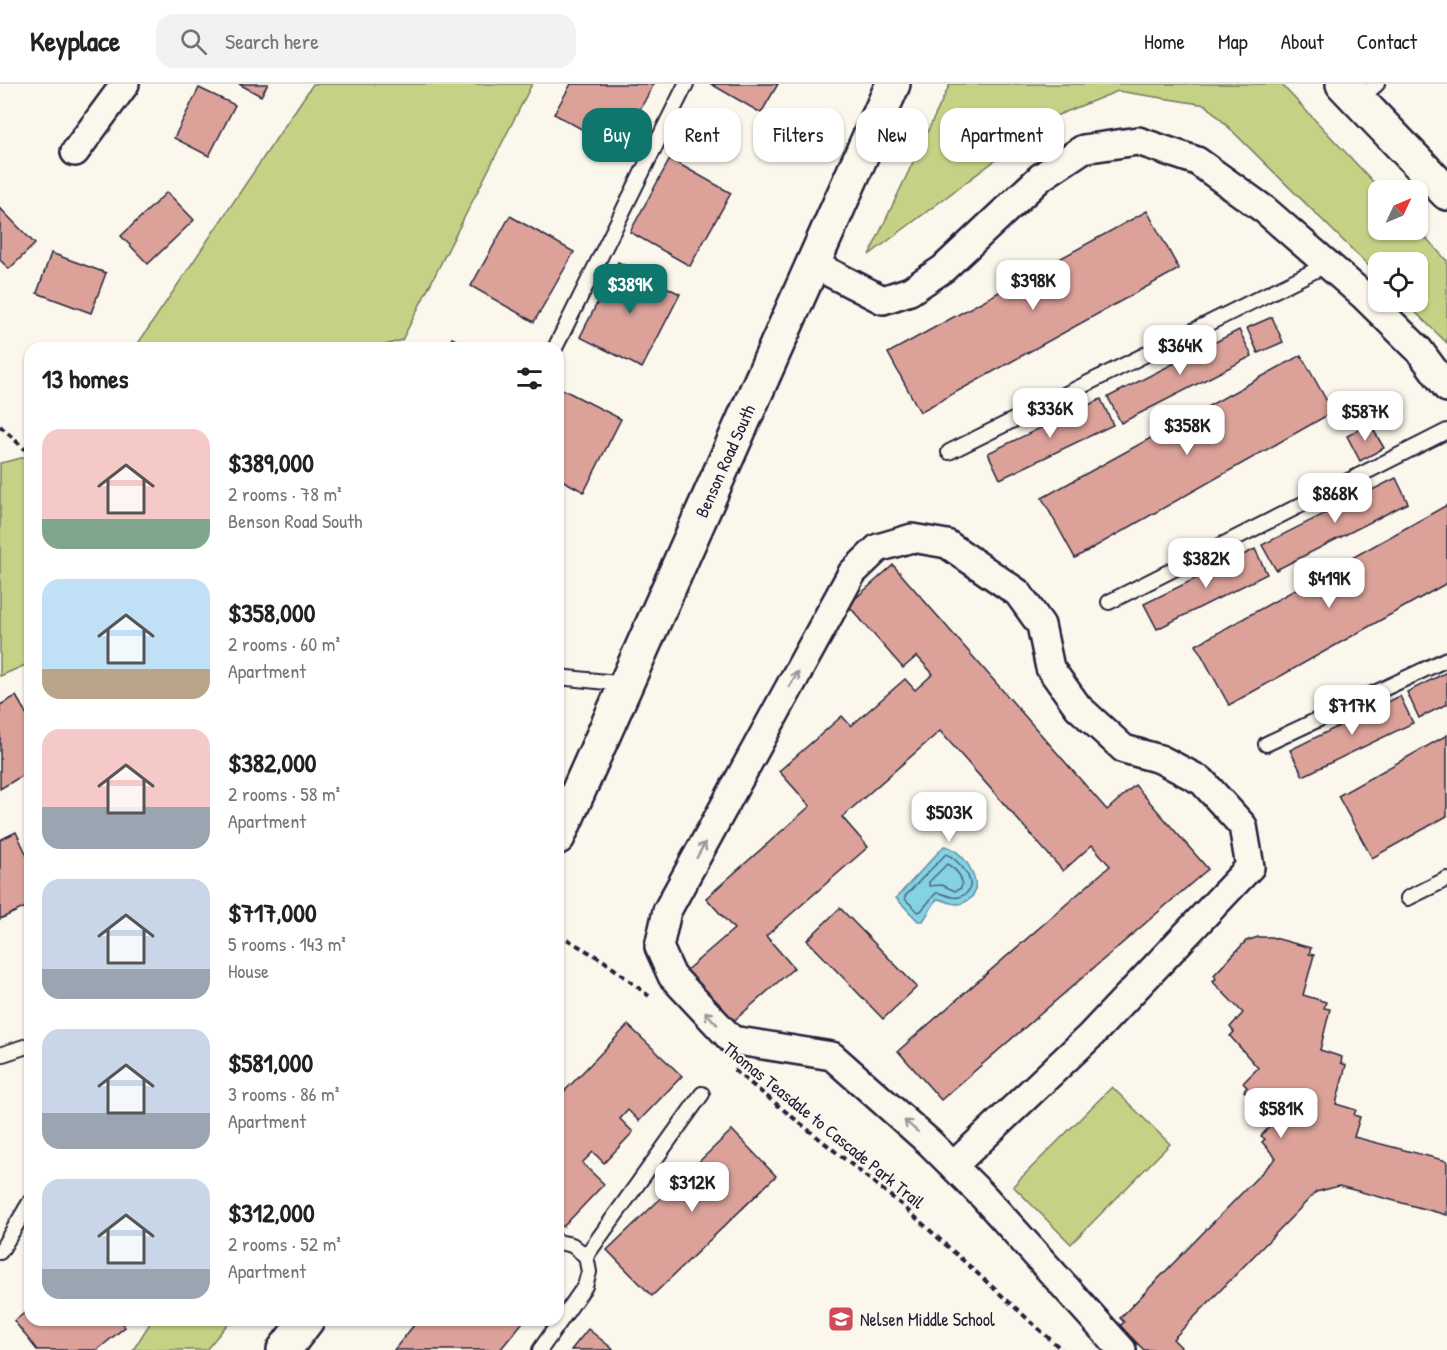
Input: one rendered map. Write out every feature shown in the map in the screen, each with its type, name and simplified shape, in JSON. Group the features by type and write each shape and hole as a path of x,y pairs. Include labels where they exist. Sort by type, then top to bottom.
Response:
{"street":[{"path":"75,152 125,84"},
{"name":"Benson Road South","path":"564,824 893,84"},
{"path":"1359,89 1447,193"},
{"path":"813,264 883,300 910,291 943,269 1041,177 1083,149 1138,141 1197,161 1265,210 1364,296 1419,350 1447,388"},
{"path":"953,1166 1090,1036 1250,867 1243,826 1202,781 1160,759 1124,749 1078,707 1050,668 1041,625 1018,593 948,544 912,538 878,548 852,573 667,911 659,947 672,976 732,1040 832,1056 930,1143 953,1166 984,1197 1122,1350"},
{"path":"284,1350 302,1326"}],"lane":[{"path":"558,342 686,84"},
{"path":"949,452 1326,265"},
{"path":"1108,602 1447,431"},
{"path":"1266,744 1447,659"},
{"path":"564,678 626,684"},
{"path":"1408,898 1447,879"},
{"path":"0,1055 24,1047"},
{"path":"586,1256 702,1094"},
{"path":"0,1252 24,1212"},
{"path":"564,1243 572,1245 586,1256 589,1272 585,1286 564,1316"},
{"path":"540,1350 557,1326"}],"path":[{"path":"0,426 24,448"},
{"path":"564,938 604,961 654,1000"},
{"name":"Thomas Teasdale to Cascade Park Trail","path":"731,1067 903,1206 1062,1350"}],"green space":[{"path":"313,84 532,84 402,340 395,342 139,342"},
{"path":"950,84 1281,84 1372,180 1368,180 1368,240 1428,240 1447,261 1447,343 1415,312 1428,312 1428,252 1368,252 1368,265 1206,105 1118,91 1064,113 1064,108 940,108 940,162 993,162 869,255 913,162 928,162 928,130"},
{"path":"24,457 24,666 0,676 0,463"},
{"path":"1112,1087 1170,1144 1071,1244 1013,1186"},
{"path":"148,1326 226,1326 206,1350 133,1350"}],"water":[{"path":"944,846 952,849 967,863 975,883 974,892 969,900 959,904 937,899 923,921 918,921 896,898"}],"building":[{"path":"239,84 268,84 261,96"},
{"path":"571,84 654,84 641,108 582,108 582,129 554,114"},
{"path":"711,84 778,84 764,108 753,108"},
{"path":"199,88 235,105 209,156 174,138"},
{"path":"668,162 675,162 731,193 690,266 630,232"},
{"path":"167,192 194,220 148,264 121,236"},
{"path":"0,208 35,244 9,269 0,260"},
{"path":"1147,211 1179,269 920,412 888,353"},
{"path":"510,216 574,252 534,322 471,286"},
{"path":"51,253 106,273 91,313 37,293"},
{"path":"618,262 680,294 642,368 580,337"},
{"path":"1272,317 1283,342 1258,353 1247,328"},
{"path":"1239,330 1252,356 1121,423 1108,397"},
{"path":"1301,355 1333,412 1075,558 1042,498"},
{"path":"564,390 621,419 584,492 564,481"},
{"path":"1101,399 1113,425 1000,479 988,453"},
{"path":"1370,424 1384,448 1360,461 1347,436"},
{"path":"1396,478 1408,503 1276,570 1262,545"},
{"path":"1447,505 1447,583 1229,705 1196,645"},
{"path":"1255,549 1267,574 1157,629 1144,604"},
{"path":"893,565 1107,810 1135,785 1208,869 941,1100 898,1051 1110,866 1092,845 1063,871 940,731 842,817 868,847 766,936 794,968 729,1025 683,973 734,929 706,898 810,806 779,771 842,716 851,726 905,679 915,690 933,674 917,656 903,668 848,605"},
{"path":"1447,672 1447,704 1419,718 1407,692"},
{"path":"16,696 24,710 24,775 0,789 0,705"},
{"path":"1400,696 1413,723 1303,776 1290,750"},
{"path":"1447,735 1447,816 1372,858 1338,796"},
{"path":"16,832 24,849 24,908 0,919 0,840"},
{"path":"840,908 917,987 883,1019 807,940"},
{"path":"1258,937 1271,937 1311,948 1309,954 1314,955 1303,995 1326,1002 1324,1008 1330,1009 1320,1050 1342,1057 1341,1063 1346,1065 1336,1104 1356,1110 1354,1115 1360,1117 1354,1137 1447,1161 1447,1215 1339,1186 1316,1192 1173,1339 1181,1347 1179,1350 1144,1350 1120,1326 1124,1322 1120,1318 1276,1158 1262,1142 1265,1139 1261,1136 1274,1122 1244,1091 1247,1087 1243,1083 1258,1068 1230,1036 1234,1032 1230,1027 1243,1013 1212,981 1216,979 1214,975 1246,941"},
{"path":"628,1025 682,1076 639,1121 628,1110 620,1119 633,1132 604,1163 593,1152 582,1163 604,1184 564,1226 564,1092"},
{"path":"732,1130 776,1176 652,1296 607,1250"},
{"path":"24,1314 24,1326 125,1327 97,1350 37,1350 14,1321"},
{"path":"413,1326 520,1326 500,1350 394,1350"},
{"path":"588,1329 614,1350 571,1350"}],"place":[{"name":"Nelsen Middle School","path":"841,1319"}]}
